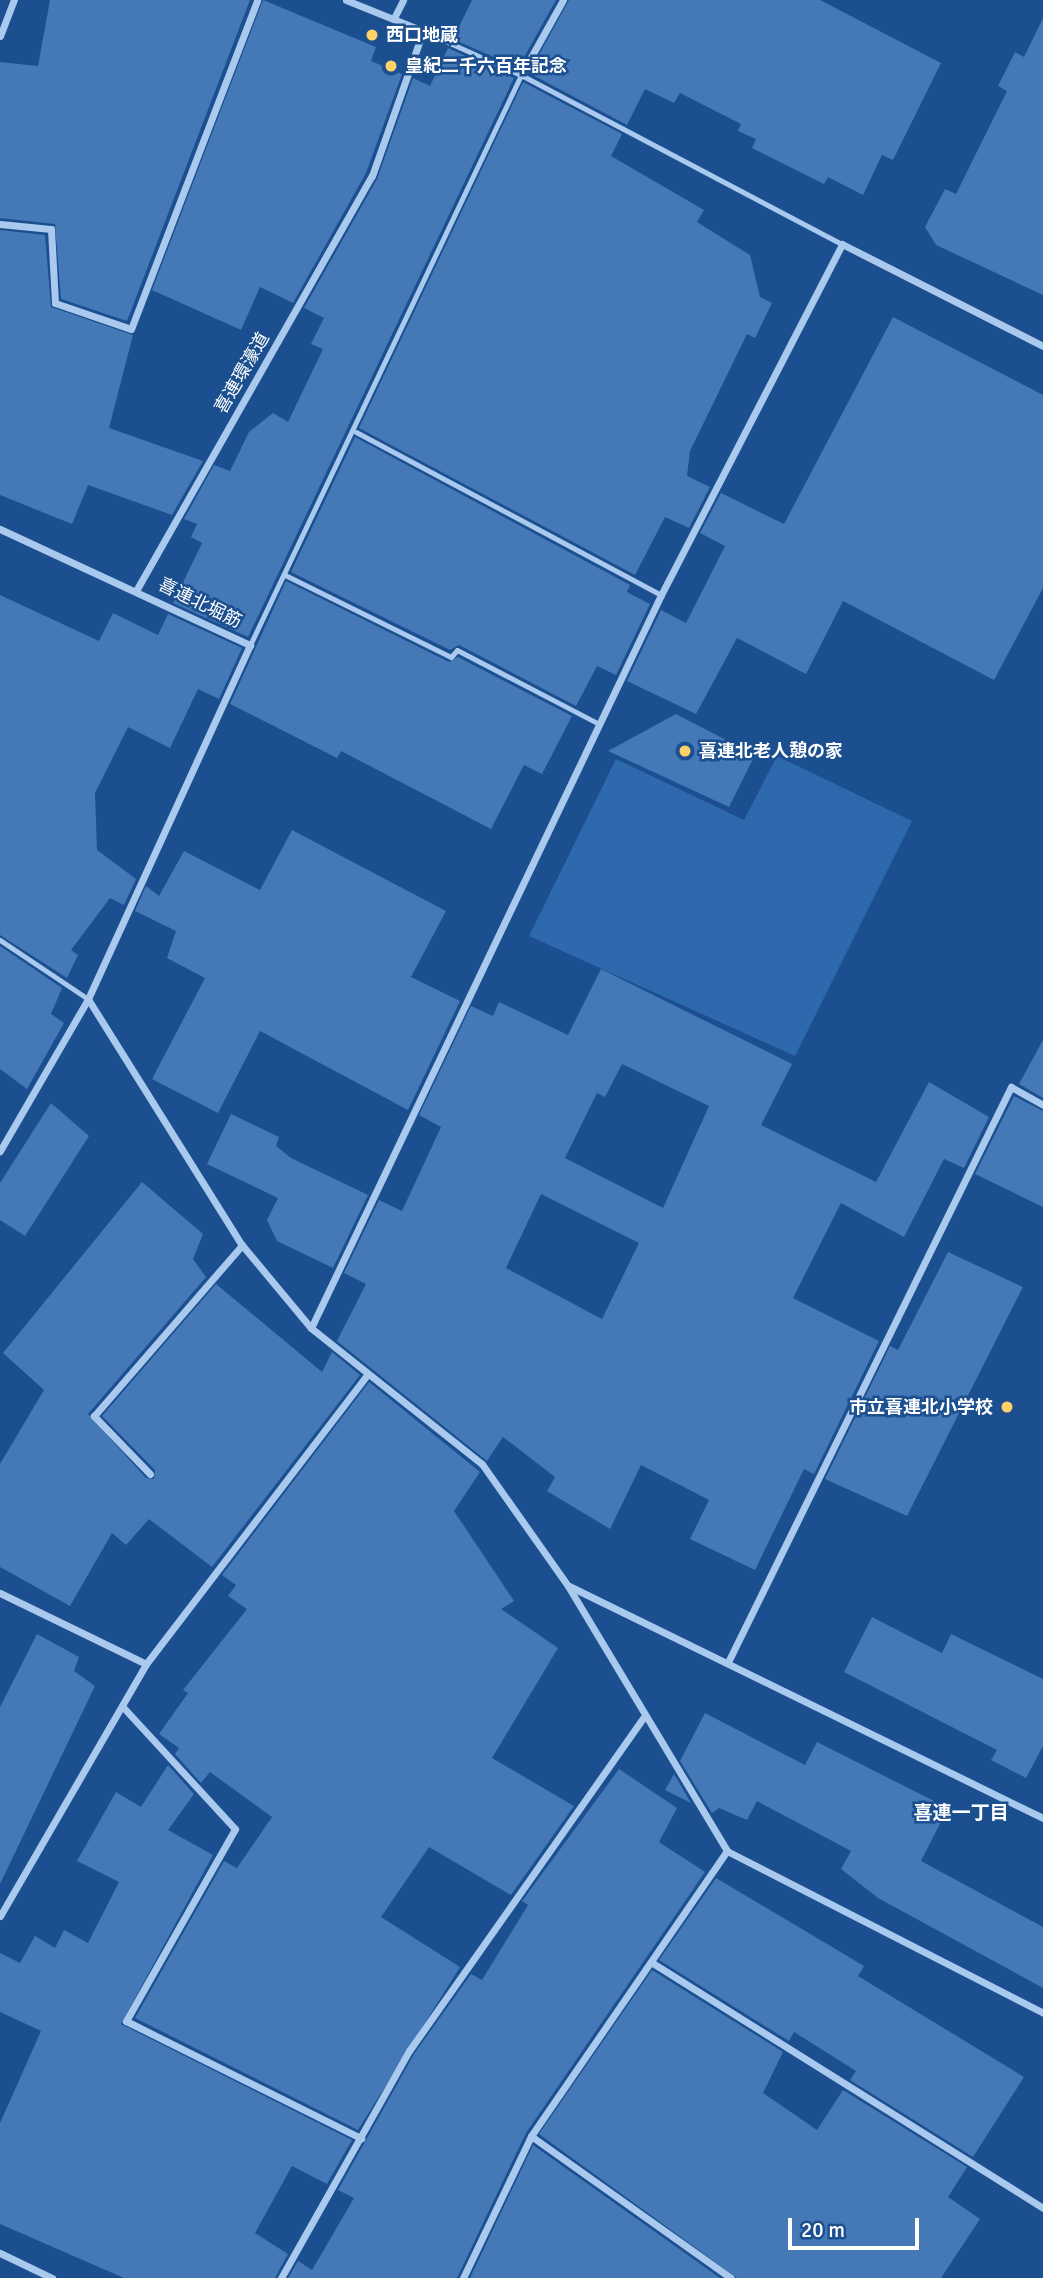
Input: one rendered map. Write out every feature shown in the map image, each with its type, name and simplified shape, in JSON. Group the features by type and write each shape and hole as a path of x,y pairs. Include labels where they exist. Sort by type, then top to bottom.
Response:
{"street":[{"path":"0,36 14,0"},
{"path":"0,224 51,229 55,303 131,328 257,0"},
{"path":"346,0 423,31"},
{"path":"394,18 403,0"},
{"path":"521,75 563,0"},
{"name":"喜連環濠道","path":"137,589 372,176 423,31"},
{"path":"311,1328 661,595 842,244 1043,346"},
{"path":"0,529 137,589"},
{"name":"喜連北堀筋","path":"137,589 250,645"},
{"path":"0,1151 88,999 250,645"},
{"path":"88,999 242,1245 311,1328 482,1464 568,1586 643,1718 727,1852 1043,2013"},
{"path":"729,1660 1011,1087 1043,1105"},
{"path":"150,1474 94,1416 242,1245"},
{"path":"0,1916 146,1664 368,1374"},
{"path":"568,1586 729,1660 1043,1818"},
{"path":"0,1594 146,1664"},
{"path":"122,1706 235,1829 127,2021 361,2138"},
{"path":"281,2278 410,2051 643,1718"},
{"path":"463,2278 531,2136 727,1852"},
{"path":"651,1962 1043,2208"},
{"path":"531,2136 731,2278"},
{"path":"0,2253 52,2278"}],"lane":[{"path":"423,31 521,75 842,244"},
{"path":"250,645 356,432 521,75"},
{"path":"356,432 661,595"},
{"path":"285,575 451,657 457,650 599,724"},
{"path":"0,940 88,999"}],"shaded area":[{"path":"777,756 912,821 795,1056 529,936 616,759 744,820"}],"building":[{"path":"50,0 250,0 127,321 61,299 55,224 0,218 0,62 38,66"},
{"path":"263,0 376,47 371,61 402,74 366,173 293,303 260,287 241,330 152,290"},
{"path":"472,0 556,0 518,68 453,39"},
{"path":"569,0 820,0 941,63 893,160 882,155 863,195 828,177 824,184 752,148 756,139 738,131 741,124 680,93 674,103 645,89 627,125 529,73"},
{"path":"1043,18 1043,295 936,245 925,227 945,189 956,194 1007,91 998,86 1015,52 1024,57"},
{"path":"448,48 514,78 248,637 173,603 202,543 191,537 197,524 184,519 214,465 230,471 249,432 273,413 288,422 323,349 311,344 324,318 304,308 377,179 413,78 430,86"},
{"path":"523,82 622,134 611,156 704,210 697,222 750,255 760,297 772,303 755,338 747,334 690,451 687,476 710,487 689,528 665,517 635,575 359,428"},
{"path":"0,230 45,235 51,307 133,335 109,428 203,461 172,515 88,485 72,524 0,495"},
{"path":"893,317 1043,395 1043,588 994,680 843,601 806,674 737,638 696,714 627,681 661,610 686,623 725,546 700,533 721,493 784,524"},
{"path":"355,437 630,585 627,592 650,604 616,675 597,666 576,706 459,645 450,650 291,572"},
{"path":"286,581 449,662 458,657 572,716 542,774 524,765 491,829 341,751 337,758 230,704"},
{"path":"0,595 99,641 113,613 158,635 168,614 242,648 219,699 198,689 170,748 128,727 95,793 97,850 136,879 124,905 110,898 71,950 78,955 67,978 0,935"},
{"path":"676,714 755,755 729,807 608,751"},
{"path":"292,830 446,911 411,977 460,1001 408,1110 260,1031 218,1113 152,1079 205,978 167,958 176,931 135,911 146,886 159,896 184,851 260,890"},
{"path":"0,946 62,988 51,1014 64,1023 27,1089 0,1069"},
{"path":"601,969 792,1064 761,1125 876,1182 929,1082 989,1117 964,1168 944,1159 904,1237 841,1203 793,1298 879,1341 814,1474 804,1469 755,1570 690,1539 709,1500 641,1465 610,1529 547,1491 555,1477 503,1437 487,1461 337,1341 366,1284 344,1273 379,1200 402,1211 441,1127 419,1115 471,1006 493,1016 499,1002 568,1035","holes":["622,1064 709,1106 663,1208 565,1158 597,1093 605,1097","541,1194 639,1243 602,1319 506,1268"]},
{"path":"1043,1040 1043,1098 1019,1084"},
{"path":"1014,1096 1043,1111 1043,1207 975,1174"},
{"path":"51,1103 89,1136 25,1236 0,1220 0,1183"},
{"path":"231,1114 279,1137 276,1146 291,1158 368,1195 333,1268 277,1241 267,1220 278,1198 207,1164"},
{"path":"142,1182 203,1234 193,1259 206,1277 88,1414 146,1478 154,1479 155,1470 102,1416 216,1284 322,1372 332,1352 360,1375 212,1567 149,1519 126,1545 112,1533 70,1606 0,1567 0,1464 44,1390 3,1353"},
{"path":"948,1252 1023,1287 907,1516 825,1479 890,1346 898,1350"},
{"path":"369,1382 480,1472 454,1511 514,1601 501,1609 558,1648 492,1758 574,1806 511,1895 429,1847 381,1917 460,1967 358,2130 135,2018 224,1861 237,1868 272,1817 210,1772 201,1783 175,1754 179,1748 159,1734 188,1693 183,1690 247,1609 228,1596 236,1585 222,1575"},
{"path":"872,1617 942,1653 951,1634 1043,1679 1043,1746 1026,1778 991,1760 997,1750 844,1672"},
{"path":"37,1634 79,1657 74,1671 95,1686 0,1884 0,1707"},
{"path":"705,1713 805,1765 817,1742 948,1808 921,1861 1043,1927 1043,1988 878,1898 841,1869 851,1851 757,1801 747,1820 719,1808 712,1813 680,1761"},
{"path":"168,1765 194,1794 168,1830 213,1855 121,2024 352,2140 327,2184 292,2166 255,2233 288,2254 275,2278 124,2278 0,2224 0,2123 41,2031 0,2012 0,1953 20,1963 35,1936 55,1948 64,1930 88,1943 119,1882 77,1861 116,1792 141,1807"},
{"path":"619,1769 677,1808 659,1842 705,1872 526,2133 457,2278 288,2278 298,2261 312,2270 354,2198 338,2190 414,2054 471,1974 482,1980 528,1905 522,1901"},
{"path":"674,1774 691,1803 665,1790"},
{"path":"716,1878 864,1966 858,1976 1024,2077 973,2157 850,2080 856,2071 794,2032 789,2041 659,1960"},
{"path":"652,1970 783,2052 763,2093 817,2130 843,2090 967,2167 948,2197 980,2219 941,2278 737,2278 539,2134"},
{"path":"533,2145 720,2278 470,2278"}],"place":[{"name":"西口地蔵","path":"372,35"},
{"name":"皇紀二千六百年記念","path":"391,66"},
{"name":"喜連北老人憩の家","path":"685,751"},
{"name":"市立喜連北小学校","path":"1007,1407"}],"district":[{"name":"喜連一丁目","path":"961,1814"}]}
